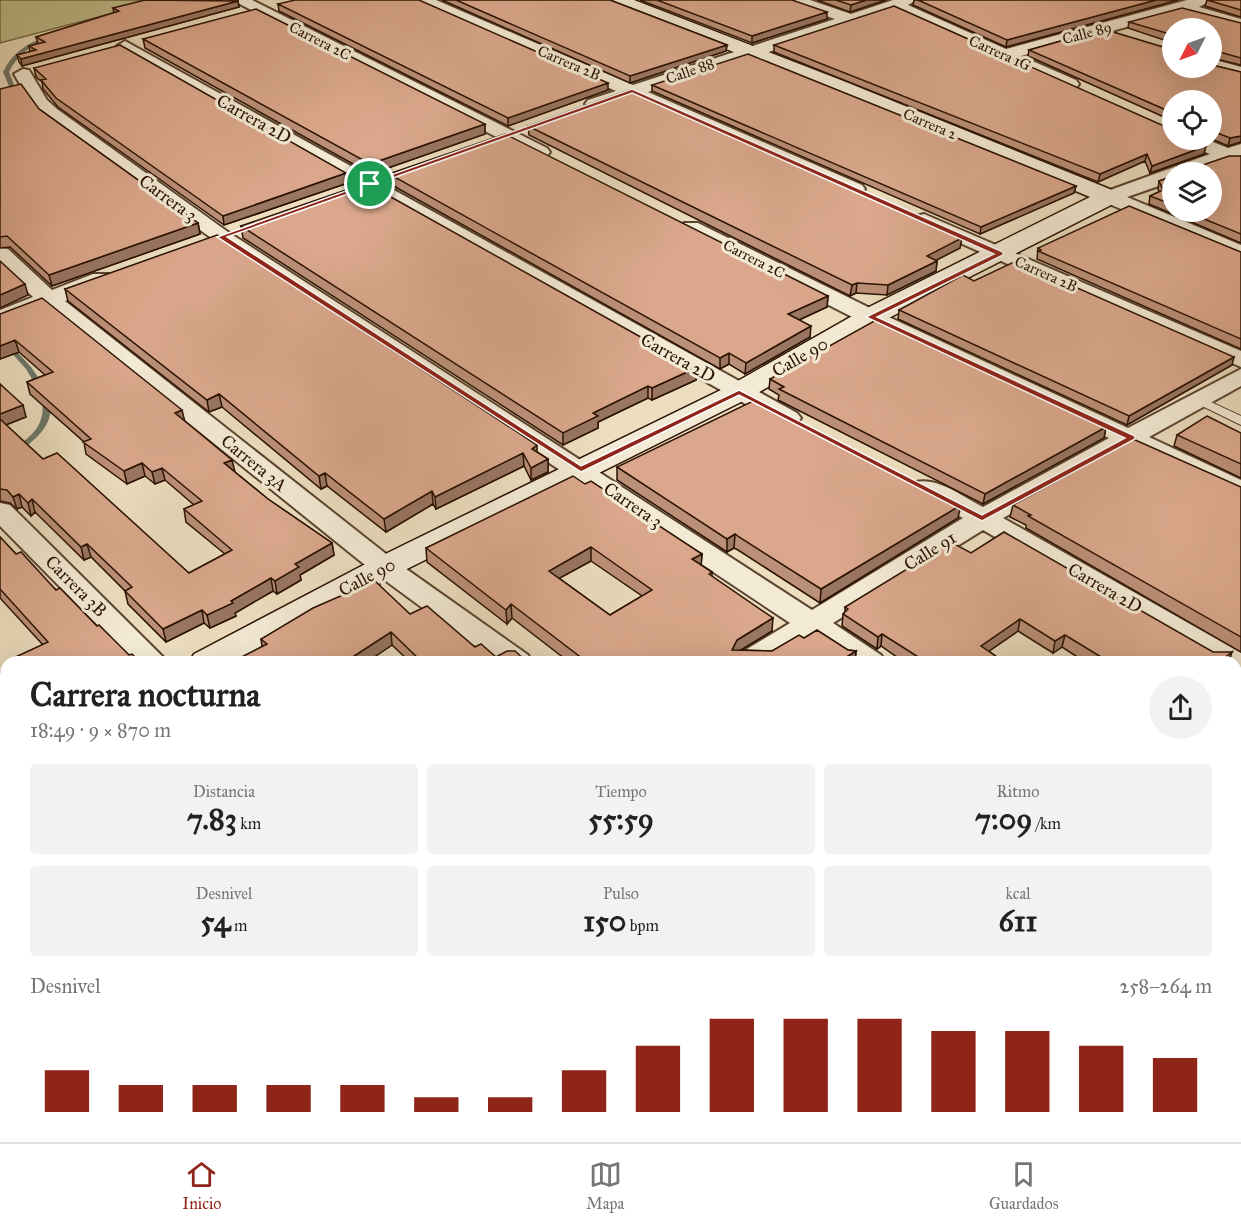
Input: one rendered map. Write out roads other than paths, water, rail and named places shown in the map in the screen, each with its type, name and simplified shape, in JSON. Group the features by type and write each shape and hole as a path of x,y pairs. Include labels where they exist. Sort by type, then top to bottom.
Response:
{"street":[{"name":"Carrera 2B","path":"423,0 870,196"},
{"name":"Carrera 2","path":"617,0 839,86 1241,253"},
{"path":"794,0 847,18"},
{"path":"1140,0 1241,24"},
{"name":"Calle 89","path":"1004,55 1205,0"},
{"path":"245,7 285,2"},
{"name":"Calle 88","path":"580,109 747,51 901,3"},
{"name":"Carrera 1G","path":"901,3 1004,55 1088,93"},
{"name":"Carrera 2C","path":"245,7 560,162"},
{"path":"1103,28 1133,38"},
{"name":"Carrera 2D","path":"129,45 739,392 813,430"},
{"path":"1222,67 1241,73"},
{"name":"Carrera 3","path":"20,74 40,103 50,113 221,237 581,470 861,656"},
{"path":"485,143 527,128"},
{"path":"1222,150 1236,155"},
{"path":"1212,162 1236,155"},
{"name":"Calle 90","path":"218,656 385,567 739,392 870,317 1000,254 1109,197 1162,178"},
{"name":"Carrera 2B","path":"903,210 1241,360"},
{"name":"Carrera 2C","path":"678,220 870,317 1241,490"},
{"name":"Carrera 3A","path":"0,254 47,298 385,567 509,656"},
{"path":"0,318 47,298 123,271"},
{"name":"Calle 91","path":"758,656 982,518 1241,376"},
{"name":"Carrera 2D","path":"908,480 982,518 1224,656"},
{"name":"Carrera 3B","path":"0,511 147,656"}],"lane":[{"path":"1198,400 1241,421"}],"waterway":[{"path":"15,95 6,72 9,66 22,50 46,38"},
{"path":"0,336 29,368 41,387"},
{"path":"0,461 26,443 41,428 46,420 46,399"}]}
